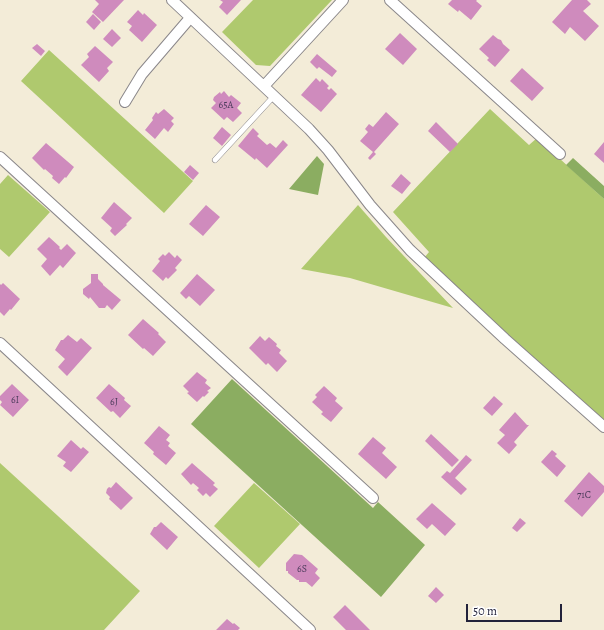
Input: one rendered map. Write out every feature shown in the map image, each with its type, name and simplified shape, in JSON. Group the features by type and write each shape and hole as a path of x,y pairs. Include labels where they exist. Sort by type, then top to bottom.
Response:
{"street":[{"path":"172,0 309,129 328,150 370,205 410,250 505,339 604,427"},
{"path":"264,86 344,0"},
{"path":"390,0 560,154"},
{"path":"125,102 142,74 190,18"},
{"path":"0,157 374,498"},
{"path":"0,343 310,630"}],"lane":[{"path":"215,160 274,96"}],"green space":[{"path":"253,0 332,0 270,66 256,65 222,32"},
{"path":"49,50 193,181 164,213 21,81"},
{"path":"490,109 529,145 537,138 604,199 604,422 424,258 429,252 393,212"},
{"path":"317,156 324,164 318,195 289,189"},
{"path":"573,158 604,186 604,199 566,165"},
{"path":"8,175 50,212 9,257 0,249 0,184"},
{"path":"358,205 453,308 350,278 301,269"},
{"path":"232,379 373,508 378,502 425,545 381,597 191,424"},
{"path":"0,463 140,591 104,630 0,630"},
{"path":"254,483 300,524 259,568 214,526"}],"building":[{"path":"95,0 124,0 103,22 92,12 99,4"},
{"path":"220,0 241,0 227,15 219,7 223,2"},
{"path":"452,0 477,0 476,1 482,6 471,20 459,10 458,12 448,4"},
{"path":"572,0 587,0 591,4 583,11 599,26 585,41 570,27 565,34 552,22"},
{"path":"138,10 143,15 144,13 157,25 142,42 129,30 132,26 127,22"},
{"path":"93,14 101,22 94,30 86,22"},
{"path":"112,29 121,38 112,47 103,39"},
{"path":"400,33 417,49 403,65 385,49"},
{"path":"493,35 501,40 510,50 495,67 487,60 489,58 479,49"},
{"path":"37,44 45,51 41,56 32,48"},
{"path":"95,46 113,62 107,68 109,71 99,82 81,65 89,57 87,54"},
{"path":"317,54 337,71 332,77 319,67 317,69 310,62"},
{"path":"522,68 544,88 532,101 510,81"},
{"path":"316,78 320,82 322,79 329,86 327,88 329,90 331,88 337,94 321,112 301,95"},
{"path":"224,91 229,97 231,95 241,103 237,108 242,113 233,122 227,117 224,120 211,108 216,103 213,100 214,97 220,92 221,94"},
{"path":"164,109 174,118 171,121 174,124 168,132 164,128 155,139 145,130 153,120 152,118 156,112 158,114"},
{"path":"386,112 399,124 374,152 376,154 370,160 368,158 373,152 360,141 368,132 365,129 369,124 373,127"},
{"path":"436,122 458,144 450,152 428,131"},
{"path":"222,127 231,135 222,146 213,138"},
{"path":"253,128 259,134 257,136 267,145 270,143 276,148 283,140 288,145 267,168 256,158 255,160 238,146"},
{"path":"604,142 604,163 594,154"},
{"path":"46,143 74,167 66,178 65,177 59,184 52,178 53,176 45,169 44,170 32,158"},
{"path":"190,165 199,173 193,180 184,172"},
{"path":"401,174 411,183 402,194 391,186"},
{"path":"114,202 132,218 115,236 110,231 112,228 101,218"},
{"path":"206,205 220,217 203,236 189,224"},
{"path":"49,237 60,247 59,248 61,250 67,244 76,253 63,268 60,265 50,276 41,266 47,259 37,249"},
{"path":"169,252 175,258 177,255 182,260 175,268 177,270 168,279 166,277 163,281 152,271 160,261 158,259 163,254 165,256"},
{"path":"91,274 98,274 98,279 103,285 121,300 112,310 107,305 105,308 99,308 90,297 89,299 83,294 83,289 91,283"},
{"path":"197,274 215,290 200,306 189,296 186,299 180,293"},
{"path":"3,283 20,299 4,316 0,312 0,284 1,285"},
{"path":"143,319 159,333 158,334 166,342 153,356 128,335"},
{"path":"68,335 77,342 81,338 92,348 67,376 58,367 65,359 55,350 61,340"},
{"path":"260,336 265,341 269,337 277,344 276,346 281,350 279,353 287,361 277,372 268,363 266,365 249,348"},
{"path":"197,372 207,380 205,383 211,388 207,391 209,392 204,397 203,396 197,402 187,393 189,392 183,386"},
{"path":"12,384 29,400 13,417 0,405 2,402 0,400 0,396"},
{"path":"109,384 125,398 124,400 131,406 120,418 96,398"},
{"path":"324,386 337,398 335,401 343,408 331,422 321,414 323,412 312,402 317,397 315,395"},
{"path":"494,396 503,404 492,416 483,408"},
{"path":"515,412 527,425 529,425 514,442 517,445 509,454 497,443 505,435 499,430"},
{"path":"159,426 170,435 166,440 170,443 168,446 176,453 166,465 153,454 154,452 144,443"},
{"path":"431,434 459,460 452,467 425,441"},
{"path":"373,437 386,448 382,453 397,467 386,479 358,454"},
{"path":"71,440 81,449 83,447 89,452 71,472 63,466 66,462 57,456"},
{"path":"552,450 557,454 555,456 566,466 557,477 541,462"},
{"path":"466,455 472,460 455,478 467,489 461,495 441,477 447,471 450,473"},
{"path":"192,463 215,483 213,485 218,489 210,497 206,493 203,496 197,490 199,488 193,483 191,485 181,474"},
{"path":"589,472 604,486 604,492 582,517 564,501"},
{"path":"116,482 133,498 121,510 109,499 110,497 106,493 107,489 109,487 111,488"},
{"path":"432,503 456,524 445,536 432,524 427,529 416,519"},
{"path":"520,518 526,523 517,532 512,528"},
{"path":"161,522 178,537 167,550 150,534 154,527"},
{"path":"294,554 302,555 318,569 315,573 320,578 312,587 306,582 299,582 299,580 286,571 286,563"},
{"path":"436,587 444,595 436,603 428,596"},
{"path":"345,605 370,630 346,630 333,617"},
{"path":"227,619 240,628 238,630 216,630"}]}
